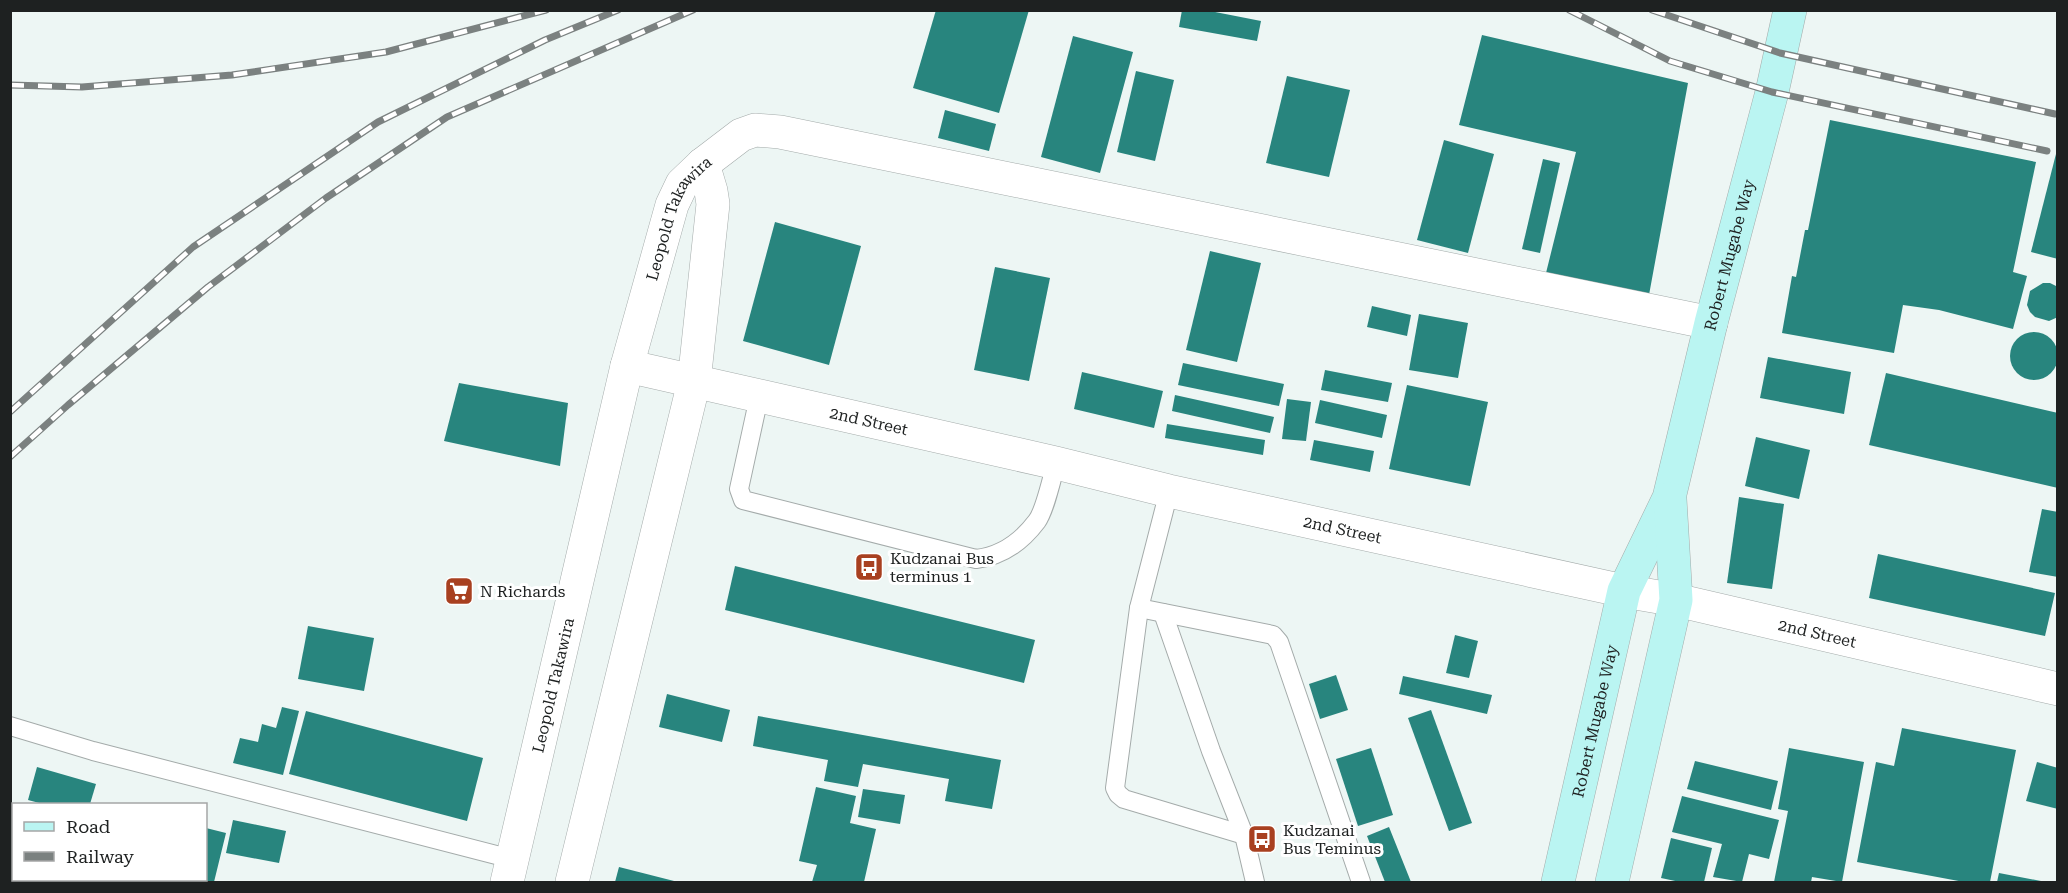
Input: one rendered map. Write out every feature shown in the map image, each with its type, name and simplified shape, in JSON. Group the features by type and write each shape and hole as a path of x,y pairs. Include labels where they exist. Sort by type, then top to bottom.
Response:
{"street":[{"name":"Robert Mugabe Way","path":"1558,882 1624,591 1670,498 1711,324 1772,92 1790,10"},
{"path":"703,164 741,135 755,130 780,132 1711,324"},
{"name":"Leopold Takawira","path":"510,871 627,366 672,205 682,184 703,164 713,204 694,382 572,882"},
{"name":"2nd Street","path":"627,366 1169,491 1624,591 1676,600 2058,689"},
{"name":"Robert Mugabe Way","path":"1612,882 1676,600 1670,498"}],"lane":[{"path":"759,397 739,489 743,500 976,559 993,557 1011,547 1038,519 1056,464"},
{"path":"1169,491 1139,608 1115,788 1124,799 1244,836"},
{"path":"1139,608 1273,635 1279,642 1361,882"},
{"path":"1163,613 1211,751 1244,836 1256,882"},
{"path":"10,726 93,752 510,871"}],"building":[{"path":"936,10 1029,10 999,113 913,88"},
{"path":"1182,10 1205,10 1261,21 1257,41 1179,27"},
{"path":"1482,35 1688,83 1649,295 1546,273 1576,152 1459,125"},
{"path":"1073,36 1133,52 1100,173 1041,157"},
{"path":"1136,71 1174,80 1155,161 1117,152"},
{"path":"1287,76 1350,90 1329,177 1266,163"},
{"path":"945,110 996,124 989,151 938,138"},
{"path":"1830,120 2036,162 2013,272 2027,276 2013,329 1939,310 1903,305 1894,353 1782,333 1792,276 1796,277 1805,230 1808,230"},
{"path":"1444,140 1494,154 1468,253 1417,240"},
{"path":"2058,150 2058,259 2031,252"},
{"path":"1543,159 1560,163 1540,253 1522,249"},
{"path":"775,222 861,246 829,365 743,341"},
{"path":"1210,251 1261,263 1237,362 1186,350"},
{"path":"995,267 1050,278 1029,381 974,370"},
{"path":"2043,283 2050,283 2058,287 2058,317 2049,321 2035,317 2027,305 2030,291"},
{"path":"1372,306 1411,315 1407,336 1367,327"},
{"path":"1419,314 1468,323 1458,378 1409,370"},
{"path":"2034,332 2051,339 2058,356 2051,373 2034,380 2017,373 2010,356 2017,339"},
{"path":"1768,357 1851,372 1844,414 1760,398"},
{"path":"1183,363 1284,384 1279,406 1178,385"},
{"path":"1325,370 1392,383 1388,402 1321,390"},
{"path":"1082,372 1163,391 1154,428 1074,409"},
{"path":"1886,373 2058,413 2058,488 1869,445"},
{"path":"459,383 568,403 560,466 444,441"},
{"path":"1407,385 1488,402 1470,486 1389,469"},
{"path":"1175,395 1274,417 1270,433 1172,411"},
{"path":"1287,399 1311,402 1306,441 1282,439"},
{"path":"1320,400 1387,415 1382,438 1315,423"},
{"path":"1167,424 1265,440 1263,455 1165,438"},
{"path":"1756,437 1810,450 1799,499 1745,486"},
{"path":"1314,440 1374,451 1370,472 1310,460"},
{"path":"1739,497 1784,504 1772,589 1727,583"},
{"path":"2042,509 2058,512 2058,577 2029,572"},
{"path":"1878,554 2055,593 2045,636 1869,598"},
{"path":"735,566 1035,640 1024,683 725,610"},
{"path":"308,626 374,638 364,691 298,679"},
{"path":"1455,635 1478,641 1469,678 1446,673"},
{"path":"1336,675 1348,710 1320,719 1309,684"},
{"path":"1403,676 1492,695 1487,714 1399,694"},
{"path":"667,694 730,710 722,742 659,727"},
{"path":"282,707 299,711 283,775 233,763 240,738 258,742 262,724 276,728"},
{"path":"1431,710 1472,823 1449,831 1408,718"},
{"path":"306,711 483,758 467,821 289,774"},
{"path":"758,716 1001,760 992,809 945,801 949,779 863,764 858,787 824,781 828,760 753,746"},
{"path":"1902,728 2016,750 1990,882 1964,882 1857,862 1876,762 1894,766"},
{"path":"1371,748 1393,815 1358,826 1336,759"},
{"path":"1789,748 1864,762 1842,882 1812,877 1811,882 1774,882 1788,811 1778,809"},
{"path":"1695,761 1778,781 1771,810 1687,789"},
{"path":"2037,762 2058,768 2058,809 2026,801"},
{"path":"37,767 96,784 90,803 39,803 28,800"},
{"path":"816,787 856,796 850,823 876,829 864,882 812,882 817,865 799,861"},
{"path":"863,789 905,795 900,824 858,817"},
{"path":"1682,796 1779,820 1769,859 1749,854 1742,882 1713,877 1722,844 1672,832"},
{"path":"233,820 286,831 279,863 226,853"},
{"path":"1389,827 1411,882 1385,882 1367,836"},
{"path":"207,828 226,833 214,882 186,882 207,881"},
{"path":"1671,838 1712,848 1704,882 1680,882 1661,878"},
{"path":"619,867 678,882 615,882"},
{"path":"1999,873 2041,881 2041,882 1997,882"},
{"path":"108,881 138,881 138,882"},
{"path":"148,881 172,881 172,882"}],"railway":[{"path":"10,85 82,87 232,75 386,52 546,10"},
{"path":"10,412 193,247 378,122 545,40 618,10"},
{"path":"10,457 208,287 326,198 447,117 693,10"},
{"path":"1569,10 1670,61 1772,92 2047,151"},
{"path":"1652,10 1780,53 2055,114"}],"place":[{"name":"Kudzanai Bus terminus 1","path":"869,567"},
{"name":"N Richards","path":"459,591"},
{"name":"Kudzanai Bus Teminus","path":"1262,839"}]}
